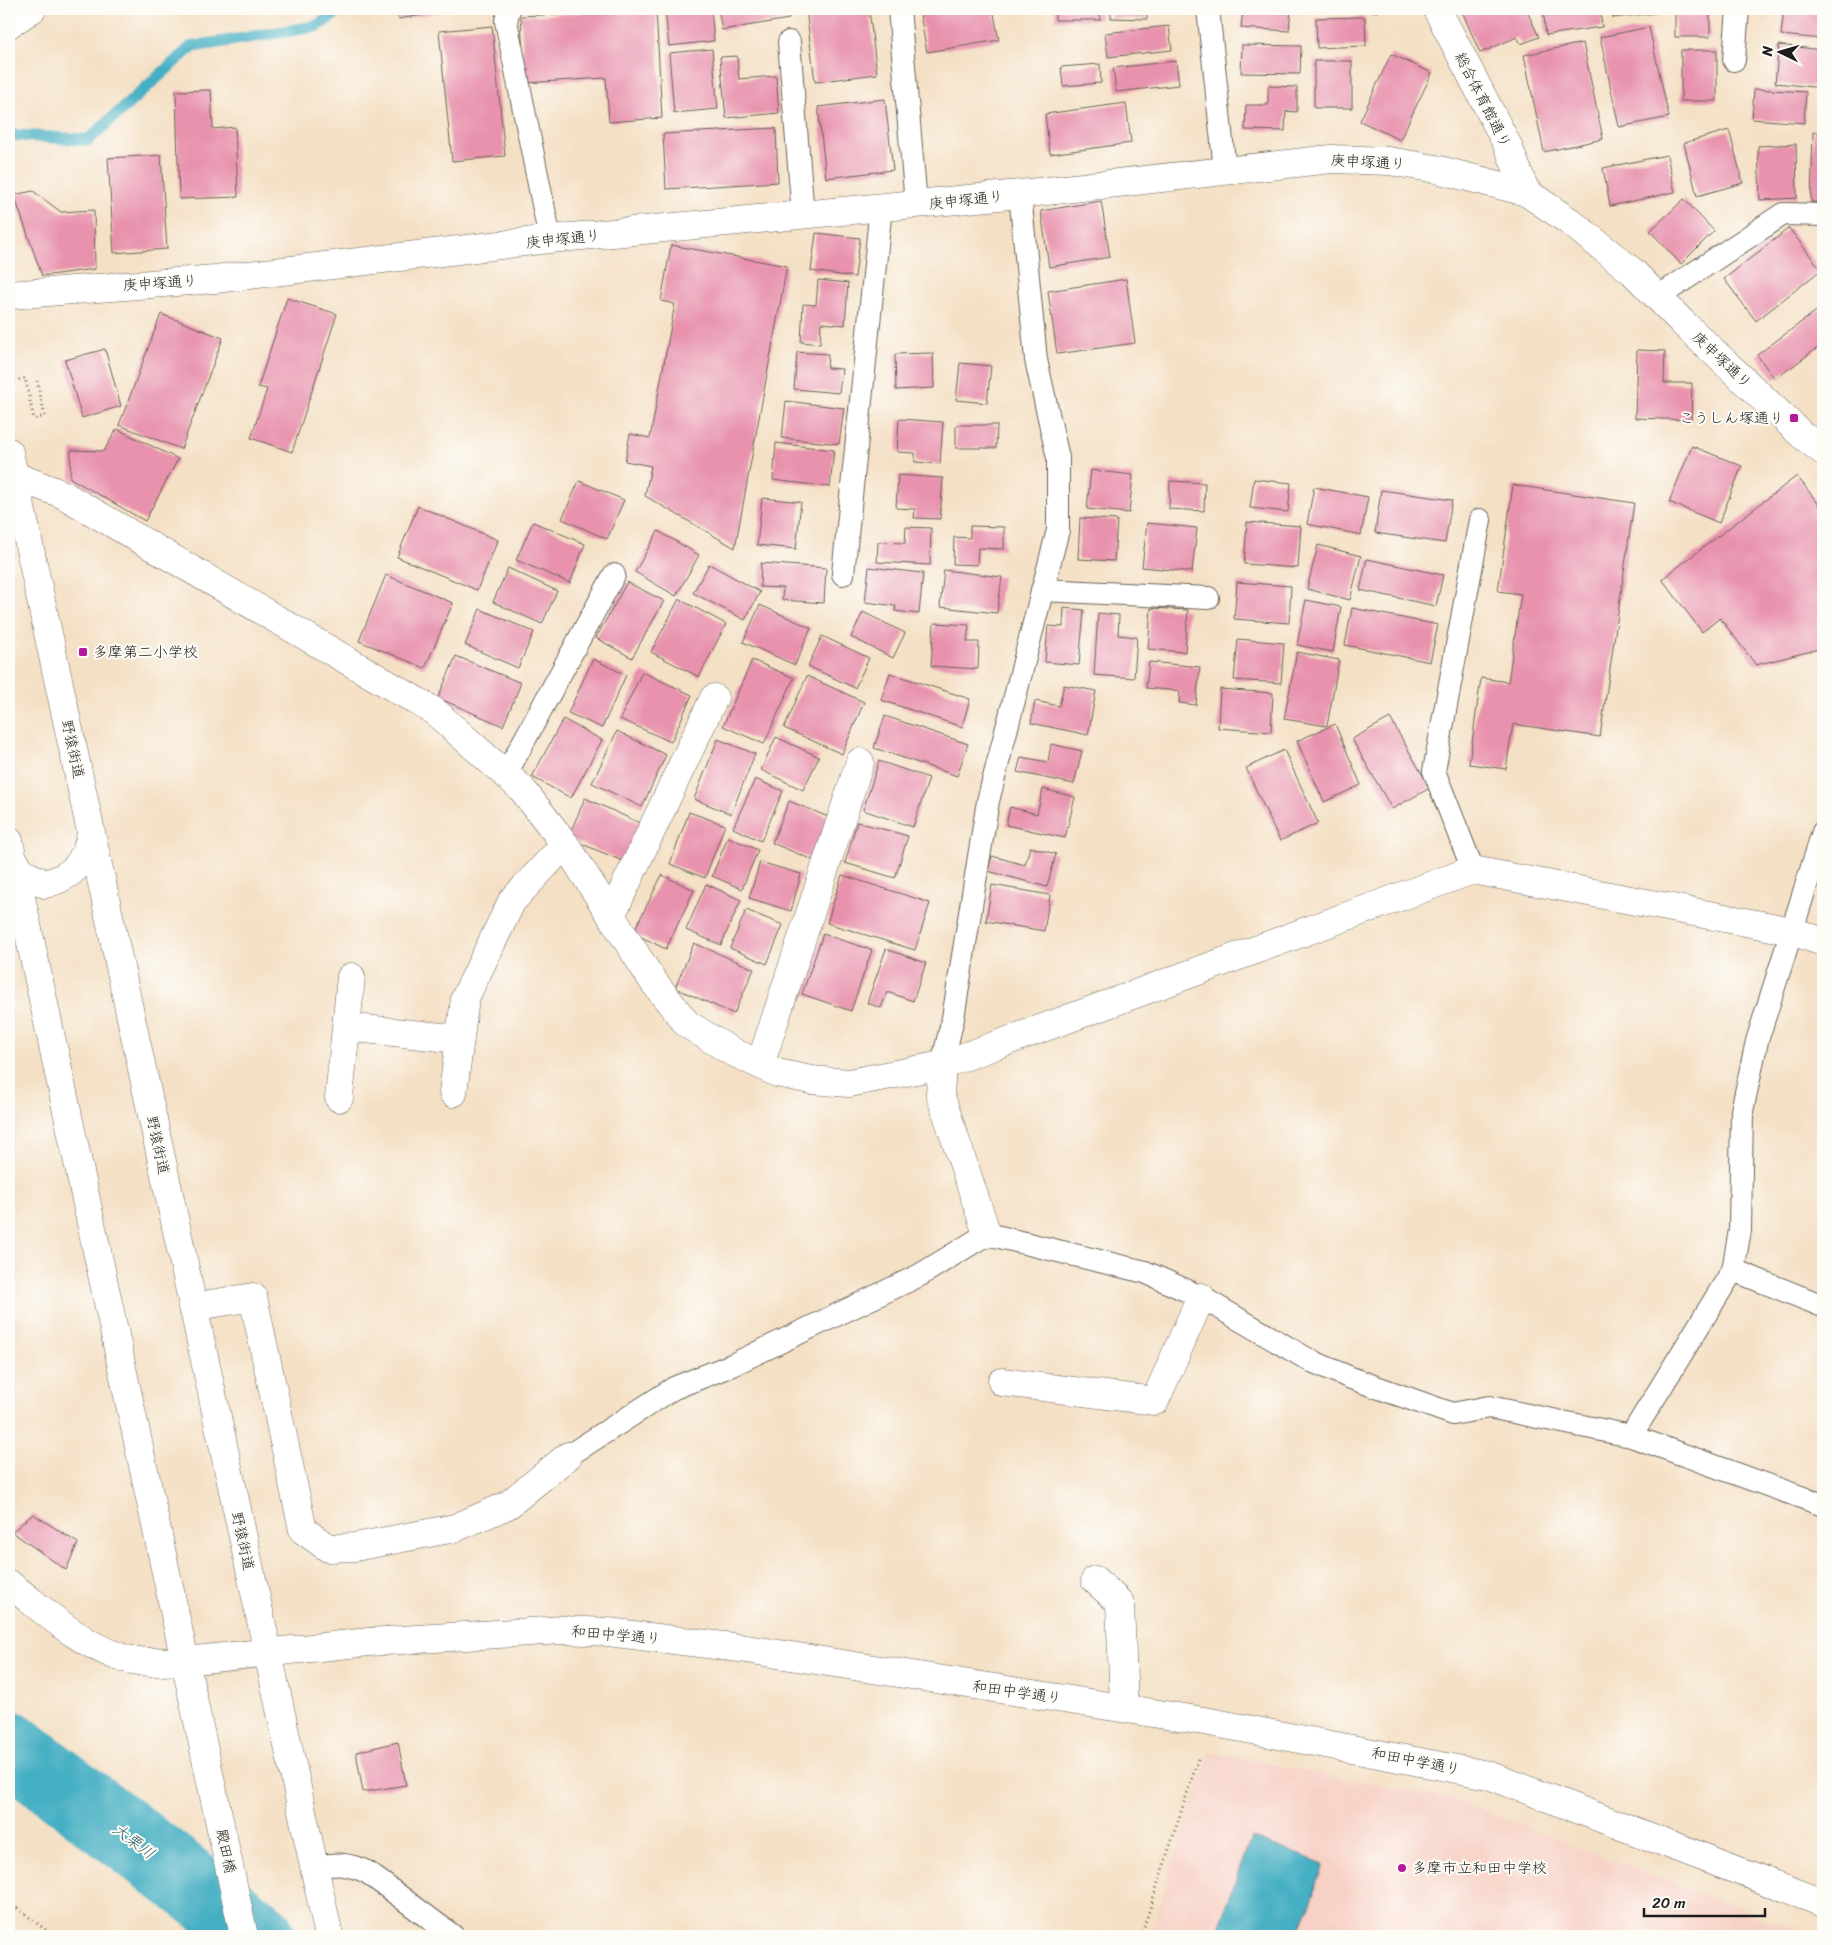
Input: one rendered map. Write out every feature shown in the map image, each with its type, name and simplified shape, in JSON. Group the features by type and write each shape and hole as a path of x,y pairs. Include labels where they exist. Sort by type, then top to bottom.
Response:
{"street":[{"path":"9,24 32,9"},
{"name":"総合体育館通り","path":"1437,9 1508,146 1526,192"},
{"name":"庚申塚通り","path":"9,295 215,279 550,240 1020,194 1332,159 1389,160 1436,169 1526,192 1569,221 1634,272 1795,428 1823,452"},
{"path":"12,464 434,711 522,789 565,844 653,981 687,1024 730,1050 777,1073 811,1080 849,1083 942,1065 1473,870 1792,931 1823,942"},
{"name":"野猿街道","path":"12,464 313,1867"},
{"path":"611,916 714,698"},
{"path":"760,1065 860,762"},
{"path":"11,850 23,873 45,884 59,880 74,871 86,856 91,835"},
{"path":"453,1093 465,998 512,901 565,844"},
{"path":"11,850 185,1661"},
{"path":"339,1098 351,977"},
{"path":"346,1027 460,1039"},
{"path":"942,1065 940,1094 988,1234"},
{"path":"192,1307 253,1297 303,1530 328,1548 355,1547 455,1528 508,1505 568,1456"},
{"path":"1002,1382 1156,1401 1201,1297"},
{"path":"1095,1580 1120,1603 1124,1707"},
{"name":"和田中学通り","path":"9,1584 90,1644 118,1657 148,1662 185,1661 442,1637 562,1630 608,1632 740,1648 1210,1722 1488,1775 1823,1903"},
{"name":"殿田橋","path":"185,1661 244,1936"},
{"path":"313,1867 329,1936"}],"lane":[{"path":"509,9 506,21 550,240"},
{"path":"898,9 916,204"},
{"path":"1208,9 1225,170"},
{"path":"1734,60 1738,9"},
{"path":"789,42 803,215"},
{"path":"942,1065 953,1018 988,801 1058,530 1058,458 1036,360 1020,194"},
{"path":"843,574 881,207"},
{"path":"1658,297 1783,214 1823,215"},
{"path":"1473,870 1434,771 1480,520"},
{"path":"506,774 614,575"},
{"path":"1042,590 1208,598"},
{"path":"1631,1436 1733,1270 1740,1230 1742,1111 1757,1041 1823,832"},
{"path":"568,1456 674,1388 732,1365 911,1280 988,1234 1145,1272 1201,1297 1308,1360 1351,1378 1453,1414 1489,1407 1631,1436 1823,1505"},
{"path":"1733,1270 1823,1306"},
{"path":"313,1867 340,1863 367,1872 453,1936"}],"path":[{"path":"9,382 25,378 34,419 45,416 37,381"},
{"path":"1141,1936 1210,1722"},
{"path":"9,1902 54,1936"}],"shaded area":[{"path":"9,1070 20,1121 9,1148"},
{"name":"多摩市立和田中学校","path":"1209,1752 1451,1799 1812,1936 1150,1936"}],"water":[{"path":"1251,1837 1324,1864 1298,1936 1216,1936"}],"building":[{"path":"392,9 450,9 399,19"},
{"path":"656,9 662,118 609,122 606,78 524,83 521,16"},
{"path":"665,9 711,9 714,41 669,46"},
{"path":"718,9 787,9 789,19 722,30"},
{"path":"806,9 869,9 877,74 815,82"},
{"path":"919,9 993,9 999,40 927,52"},
{"path":"1055,9 1100,9 1100,20 1055,20"},
{"path":"1111,9 1147,9 1147,19 1111,18"},
{"path":"1161,9 1189,9 1189,12 1160,11"},
{"path":"1243,9 1291,9 1289,31 1241,28"},
{"path":"1360,9 1377,9 1377,12"},
{"path":"1461,9 1513,9 1514,11 1526,9 1539,37 1521,44 1517,37 1480,53"},
{"path":"1543,9 1600,9 1602,27 1546,35"},
{"path":"1611,9 1662,9 1663,12 1613,18"},
{"path":"1675,9 1710,9 1710,37 1675,37"},
{"path":"1784,9 1823,9 1823,39 1781,35"},
{"path":"1365,17 1366,46 1317,48 1316,18"},
{"path":"492,26 505,156 452,161 439,31"},
{"path":"1169,26 1172,50 1108,57 1105,33"},
{"path":"1649,27 1669,117 1619,127 1600,37"},
{"path":"1583,43 1603,139 1544,152 1524,55"},
{"path":"1242,45 1301,46 1300,74 1241,73"},
{"path":"1779,45 1823,50 1823,88 1775,83"},
{"path":"712,49 718,109 674,113 669,53"},
{"path":"1681,50 1717,50 1717,101 1681,101"},
{"path":"1391,54 1432,73 1400,140 1360,121"},
{"path":"737,56 739,79 776,76 779,113 726,118 720,57"},
{"path":"1176,61 1179,85 1116,92 1113,68"},
{"path":"1314,61 1352,61 1352,108 1314,108"},
{"path":"1100,64 1101,83 1063,86 1061,67"},
{"path":"1268,86 1297,87 1297,112 1286,111 1285,131 1245,130 1246,105 1268,105"},
{"path":"1754,89 1806,92 1804,123 1752,119"},
{"path":"211,90 213,129 235,127 238,197 179,199 176,91"},
{"path":"885,99 893,170 826,178 818,107"},
{"path":"1126,103 1131,143 1050,154 1045,114"},
{"path":"776,128 778,182 666,189 663,134"},
{"path":"1729,130 1743,183 1697,196 1684,143"},
{"path":"1813,132 1823,133 1823,203 1811,202"},
{"path":"1796,144 1797,198 1760,200 1758,146"},
{"path":"161,155 167,249 114,253 108,158"},
{"path":"1667,155 1675,192 1610,206 1603,168"},
{"path":"33,191 61,212 94,210 95,269 42,276 14,195"},
{"path":"1684,199 1714,231 1681,264 1650,231"},
{"path":"1101,201 1110,257 1049,267 1041,211"},
{"path":"1789,228 1821,270 1756,321 1724,279"},
{"path":"816,233 860,238 855,277 811,271"},
{"path":"671,245 787,266 735,548 645,496 651,466 625,461 630,434 650,438 675,304 661,301"},
{"path":"1126,279 1135,343 1057,354 1048,291"},
{"path":"818,280 848,283 845,325 821,323 820,344 801,342 803,304 816,305"},
{"path":"287,298 337,314 292,452 251,438 267,389 258,387"},
{"path":"1823,306 1823,344 1775,379 1757,355"},
{"path":"161,314 223,338 181,449 119,425"},
{"path":"105,349 121,406 82,418 65,360"},
{"path":"1637,350 1665,351 1664,383 1692,383 1691,420 1635,418"},
{"path":"797,352 828,354 827,368 842,369 839,393 794,389"},
{"path":"933,353 934,388 896,390 895,354"},
{"path":"960,363 991,366 987,403 956,400"},
{"path":"786,401 844,408 839,444 782,438"},
{"path":"899,419 943,422 940,464 915,462 915,453 897,452"},
{"path":"956,425 997,425 996,448 956,448"},
{"path":"117,429 178,459 145,521 70,478 71,450 104,451"},
{"path":"776,443 834,450 830,487 773,480"},
{"path":"1692,446 1742,466 1719,523 1669,502"},
{"path":"1091,470 1133,475 1129,513 1087,509"},
{"path":"898,475 943,478 940,519 914,518 915,509 896,508"},
{"path":"1797,476 1823,510 1823,648 1756,665 1720,618 1702,632 1662,579"},
{"path":"1254,479 1291,483 1288,512 1250,508"},
{"path":"579,481 624,500 607,539 562,519"},
{"path":"1170,481 1205,483 1204,511 1169,509"},
{"path":"1513,485 1634,503 1600,737 1513,724 1506,769 1469,764 1481,678 1508,682 1521,594 1498,591"},
{"path":"1314,487 1368,497 1361,535 1307,524"},
{"path":"1381,490 1452,500 1445,543 1375,533"},
{"path":"762,498 801,502 796,549 757,545"},
{"path":"418,506 498,540 477,590 397,557"},
{"path":"1080,518 1117,520 1114,561 1078,559"},
{"path":"533,522 585,544 570,583 516,560"},
{"path":"1247,522 1301,526 1298,568 1244,564"},
{"path":"1147,523 1197,528 1192,572 1142,567"},
{"path":"970,526 1004,527 1004,549 978,548 977,565 953,564 954,537 970,538"},
{"path":"906,527 931,528 930,565 877,562 878,542 905,543"},
{"path":"658,531 699,555 676,596 635,572"},
{"path":"1318,545 1361,556 1350,600 1307,589"},
{"path":"1367,559 1443,575 1436,606 1360,590"},
{"path":"761,563 826,568 824,603 782,600 783,588 760,587"},
{"path":"709,564 760,592 745,620 693,593"},
{"path":"869,567 923,573 919,614 895,611 896,606 865,602"},
{"path":"508,568 557,591 542,624 493,602"},
{"path":"944,570 1002,577 997,613 940,607"},
{"path":"386,575 453,603 425,668 359,641"},
{"path":"627,582 664,601 632,658 596,638"},
{"path":"1237,582 1291,586 1289,623 1234,619"},
{"path":"679,599 726,624 699,677 651,652"},
{"path":"1306,600 1341,607 1333,652 1297,645"},
{"path":"760,605 811,628 795,665 743,642"},
{"path":"1064,608 1084,610 1079,665 1045,662 1048,626 1063,627"},
{"path":"1151,608 1188,610 1185,652 1148,649"},
{"path":"1352,608 1438,625 1430,662 1345,645"},
{"path":"480,609 534,632 518,668 465,645"},
{"path":"863,612 905,633 893,658 851,637"},
{"path":"1098,613 1119,615 1118,635 1137,637 1134,678 1094,675"},
{"path":"934,623 969,625 967,642 979,642 978,669 931,666"},
{"path":"822,636 869,658 855,688 808,666"},
{"path":"1238,639 1284,643 1281,683 1234,680"},
{"path":"1297,652 1339,660 1327,726 1284,719"},
{"path":"456,656 521,683 503,726 438,698"},
{"path":"593,659 626,675 602,728 568,713"},
{"path":"752,660 794,678 764,744 723,726"},
{"path":"1149,662 1200,667 1196,705 1179,703 1180,691 1146,688"},
{"path":"642,672 692,695 671,742 620,719"},
{"path":"890,673 970,699 962,727 881,700"},
{"path":"807,676 864,702 842,754 784,728"},
{"path":"1064,685 1096,691 1088,735 1031,723 1035,701 1059,706"},
{"path":"1220,689 1273,693 1271,732 1218,728"},
{"path":"885,716 968,744 957,776 874,748"},
{"path":"1390,718 1430,788 1392,809 1352,739"},
{"path":"563,719 602,740 571,798 532,777"},
{"path":"1335,724 1361,785 1324,802 1297,741"},
{"path":"617,731 666,755 642,807 592,783"},
{"path":"776,737 819,757 803,790 761,770"},
{"path":"718,739 755,754 731,814 694,799"},
{"path":"1051,744 1082,751 1074,784 1017,772 1021,757 1048,762"},
{"path":"1284,750 1318,823 1280,841 1246,768"},
{"path":"879,761 929,778 913,827 863,810"},
{"path":"755,779 783,791 761,841 733,828"},
{"path":"1043,789 1075,797 1065,838 1006,825 1010,807 1037,814"},
{"path":"585,798 642,824 625,862 568,838"},
{"path":"789,801 831,818 813,860 772,843"},
{"path":"689,812 725,825 705,878 670,864"},
{"path":"857,822 908,836 895,878 845,863"},
{"path":"728,837 758,850 742,889 712,876"},
{"path":"1030,847 1056,854 1047,887 988,871 992,856 1025,865"},
{"path":"760,862 801,874 791,911 749,898"},
{"path":"662,875 694,890 666,949 633,933"},
{"path":"842,875 930,903 915,950 827,923"},
{"path":"706,884 741,900 721,945 686,930"},
{"path":"992,885 1050,895 1044,931 986,921"},
{"path":"746,910 783,925 767,964 730,948"},
{"path":"823,934 872,950 851,1011 802,994"},
{"path":"694,943 754,969 734,1014 675,988"},
{"path":"886,949 926,963 913,1001 887,992 881,1008 867,1003"},
{"path":"33,1514 78,1543 66,1570 12,1532"},
{"path":"398,1742 406,1785 363,1792 356,1752"}],"waterway":[{"path":"13,135 88,140 191,47 317,26 342,9"},
{"name":"大栗川","path":"9,1746 259,1936"}],"place":[{"name":"こうしん塚通り","path":"1794,418"},
{"name":"多摩第二小学校","path":"83,652"},
{"name":"多摩市立和田中学校","path":"1402,1868"}]}
